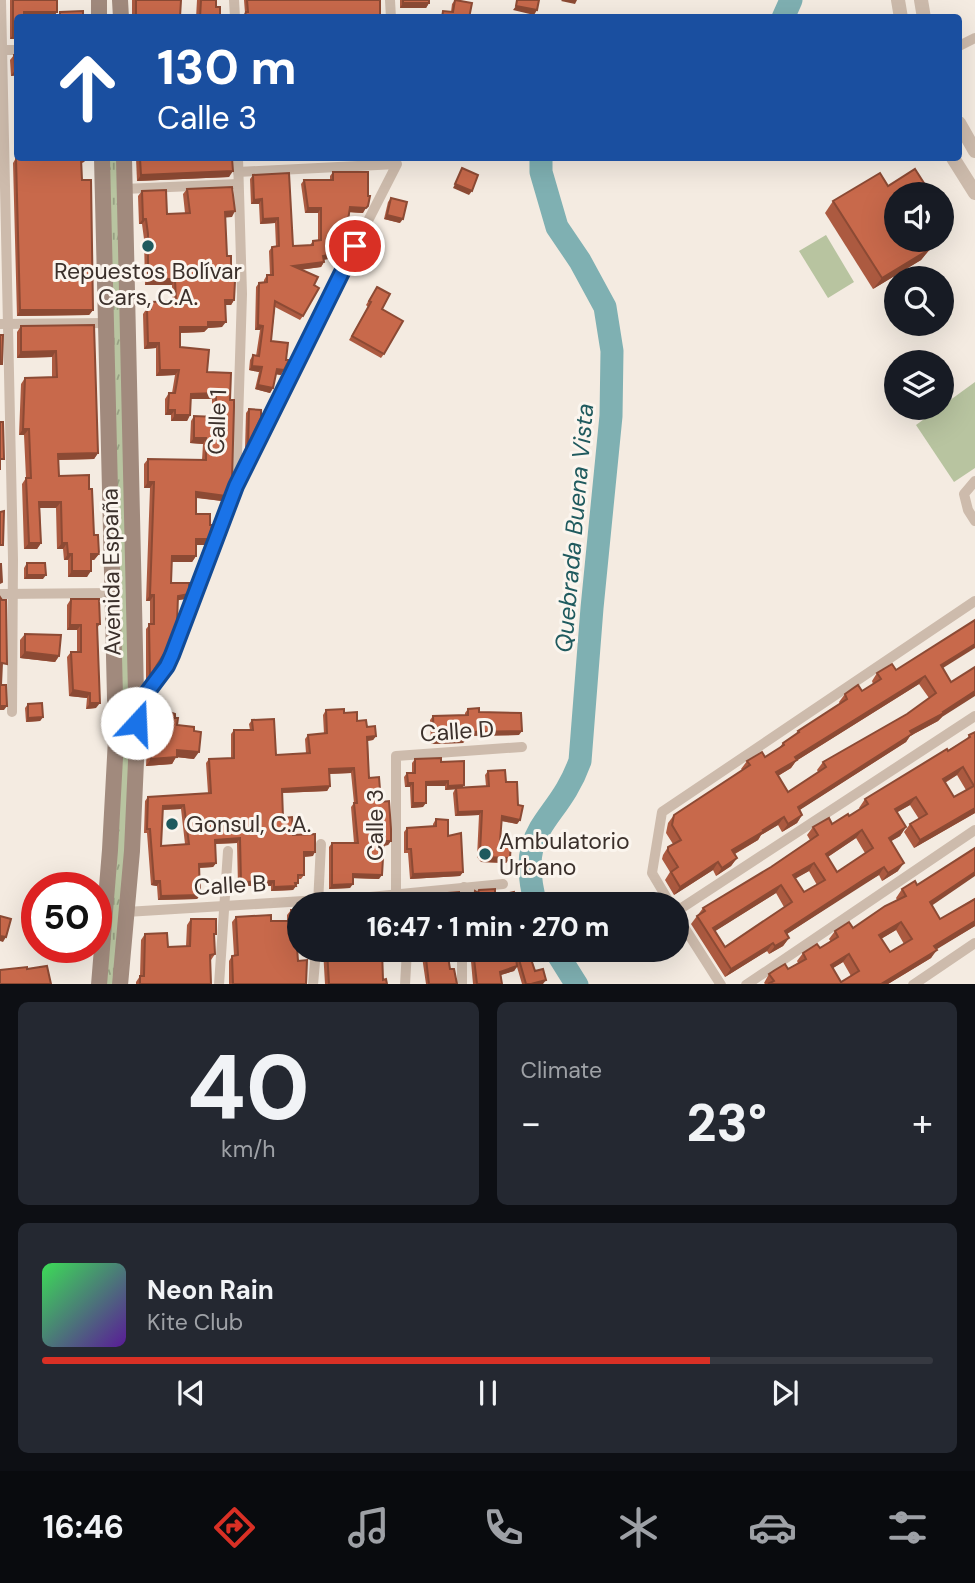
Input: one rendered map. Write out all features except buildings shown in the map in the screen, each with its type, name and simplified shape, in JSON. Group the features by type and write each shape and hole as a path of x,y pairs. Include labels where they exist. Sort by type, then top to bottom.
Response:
{"main road":[{"name":"Avenida España","path":"99,984 116,756 102,161"},
{"name":"Avenida España","path":"120,984 136,780 137,706 124,161"}],"street":[{"path":"1,0 4,324 13,594 12,712"},
{"path":"962,128 975,151"},
{"name":"Calle 1","path":"137,706 167,666 172,655 236,486 242,294 238,161"},
{"path":"955,161 975,193"},
{"path":"124,189 397,164 236,486"},
{"path":"4,324 106,323"},
{"path":"975,481 964,494 968,510 975,521"},
{"path":"0,594 113,593"},
{"path":"663,892 652,873 662,812 975,601"},
{"path":"689,905 975,716"},
{"name":"Calle D","path":"396,756 522,747"},
{"name":"Calle 3","path":"396,756 396,892"},
{"path":"747,984 975,830"},
{"path":"319,892 321,844"},
{"path":"219,984 228,852"},
{"name":"Calle B","path":"419,892 502,884"},
{"path":"464,887 464,892"},
{"name":"Calle B","path":"127,912 287,903"},
{"path":"689,933 720,984"},
{"path":"914,984 975,943"},
{"path":"313,984 315,962"},
{"path":"405,984 406,962"},
{"path":"462,962 462,984"}],"green space":[{"path":"109,161 117,161 131,739 114,984 106,984 108,963 112,963 112,911 117,850"},
{"path":"826,235 854,282 828,298 799,251"},
{"path":"975,382 975,468 954,482 916,425 923,420 954,420 954,397"}],"waterway":[{"name":"Quebrada Buena Vista","path":"785,14 791,0"},
{"name":"Quebrada Buena Vista","path":"534,892 530,858 534,841 571,782 580,761 611,416 612,351 605,307 580,261 557,227 541,172 541,161"},
{"name":"Quebrada Buena Vista","path":"563,962 576,984"}],"place":[{"name":"Repuestos Bolívar Cars, C.A.","path":"148,246"},
{"name":"Gonsul, C.A.","path":"172,824"},
{"name":"Ambulatorio Urbano","path":"485,854"}],"route":[{"path":"137,723 137,706 167,666 172,655 236,486 355,246"}]}
